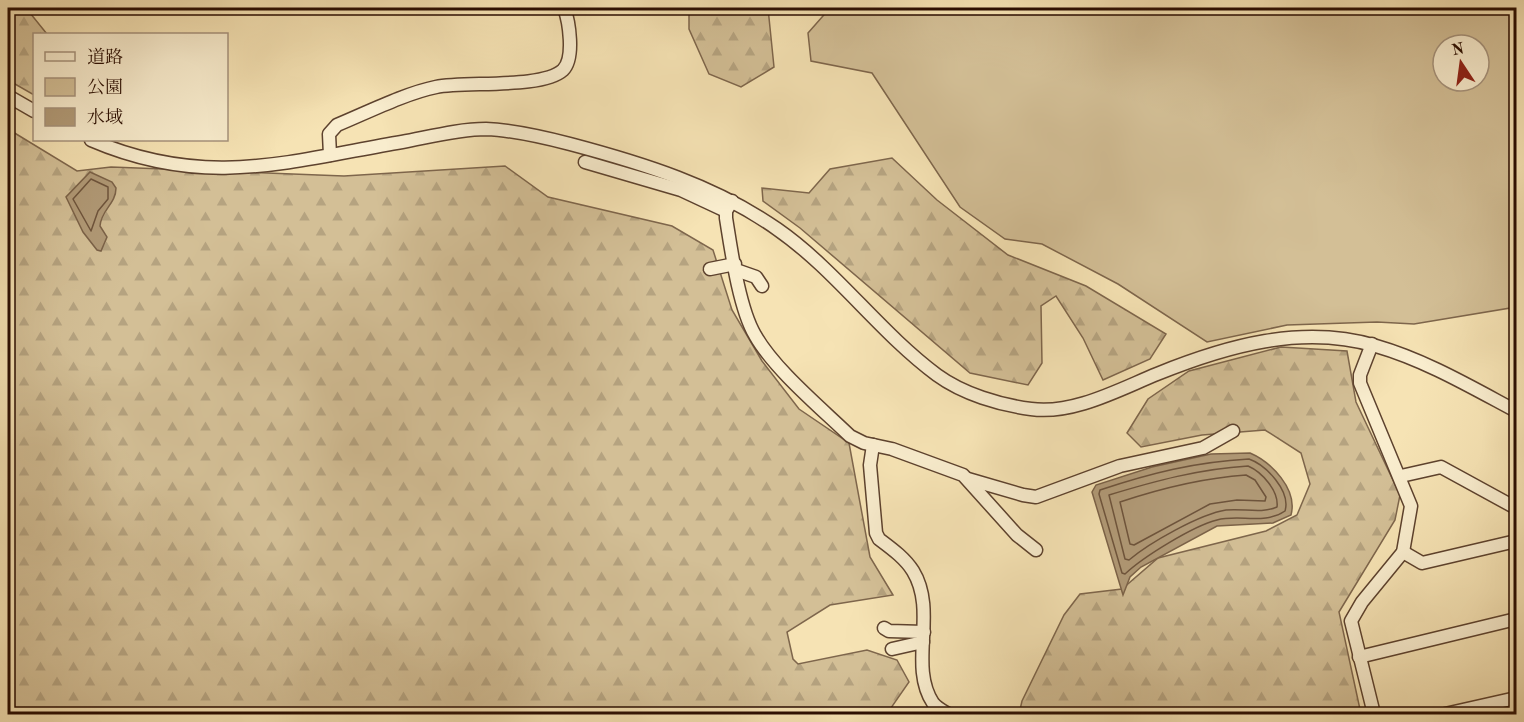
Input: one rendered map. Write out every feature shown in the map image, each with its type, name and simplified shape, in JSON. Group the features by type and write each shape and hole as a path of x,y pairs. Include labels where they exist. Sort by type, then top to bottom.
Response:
{"street":[{"path":"330,154 329,134 337,125 429,89 541,79 563,70 570,40 564,8"},
{"path":"8,96 33,110"},
{"path":"94,141 140,158 202,169 239,169 460,131 486,129 515,132 573,145 674,177 782,232 939,377 973,394 1009,405 1036,410 1088,400 1240,345 1317,337 1372,344 1455,379 1516,411"},
{"path":"585,162 729,206"},
{"path":"729,206 736,267 750,325 768,353 850,436 873,445 892,448 952,470 967,479 1023,495 1036,496 1120,466 1203,448 1233,431"},
{"path":"710,269 736,267 756,277 762,286"},
{"path":"1372,344 1360,375 1360,383 1401,476 1411,506 1403,552 1362,602 1352,621 1374,714"},
{"path":"873,445 870,465 876,533 879,539 907,562 916,577 925,607 923,637 927,689 938,712"},
{"path":"1401,476 1441,467 1516,508"},
{"path":"967,479 1017,535 1036,550"},
{"path":"1403,552 1422,563 1516,541"},
{"path":"1359,657 1516,619"},
{"path":"884,628 923,637"},
{"path":"892,649 923,637"},
{"path":"1444,714 1516,698"}],"green space":[{"path":"8,8 26,8 46,33 33,33 33,94 8,80"},
{"path":"689,8 768,8 774,67 741,87 709,74 689,29"},
{"path":"830,8 1516,8 1516,307 1414,324 1377,322 1287,325 1207,342 1118,284 1042,244 1005,239 960,207 872,73 811,61 808,33"},
{"path":"8,129 77,171 111,167 344,176 505,166 548,197 672,226 713,250 732,310 762,361 799,409 849,443 870,557 893,595 830,605 787,632 793,659 798,664 867,650 897,660 909,682 891,708 875,714 8,714"},
{"path":"892,158 937,200 1008,255 1086,286 1166,334 1150,359 1103,380 1083,338 1056,296 1041,306 1042,363 1028,385 970,373 800,228 763,201 762,188 809,193 830,169"},
{"path":"1281,347 1347,351 1356,402 1400,495 1395,520 1339,612 1361,714 1019,714 1022,701 1064,615 1080,594 1122,589 1158,558 1266,531 1297,515 1310,484 1301,453 1265,430 1202,435 1141,447 1127,433 1148,399 1189,371"}],"water":[{"path":"90,172 112,182 116,188 114,198 101,220 100,226 107,237 101,251 97,250 83,232 66,197"},
{"path":"1250,453 1274,470 1287,486 1292,505 1291,515 1273,523 1217,526 1141,567 1130,577 1123,595 1092,492 1096,485 1152,467 1211,454"}]}
